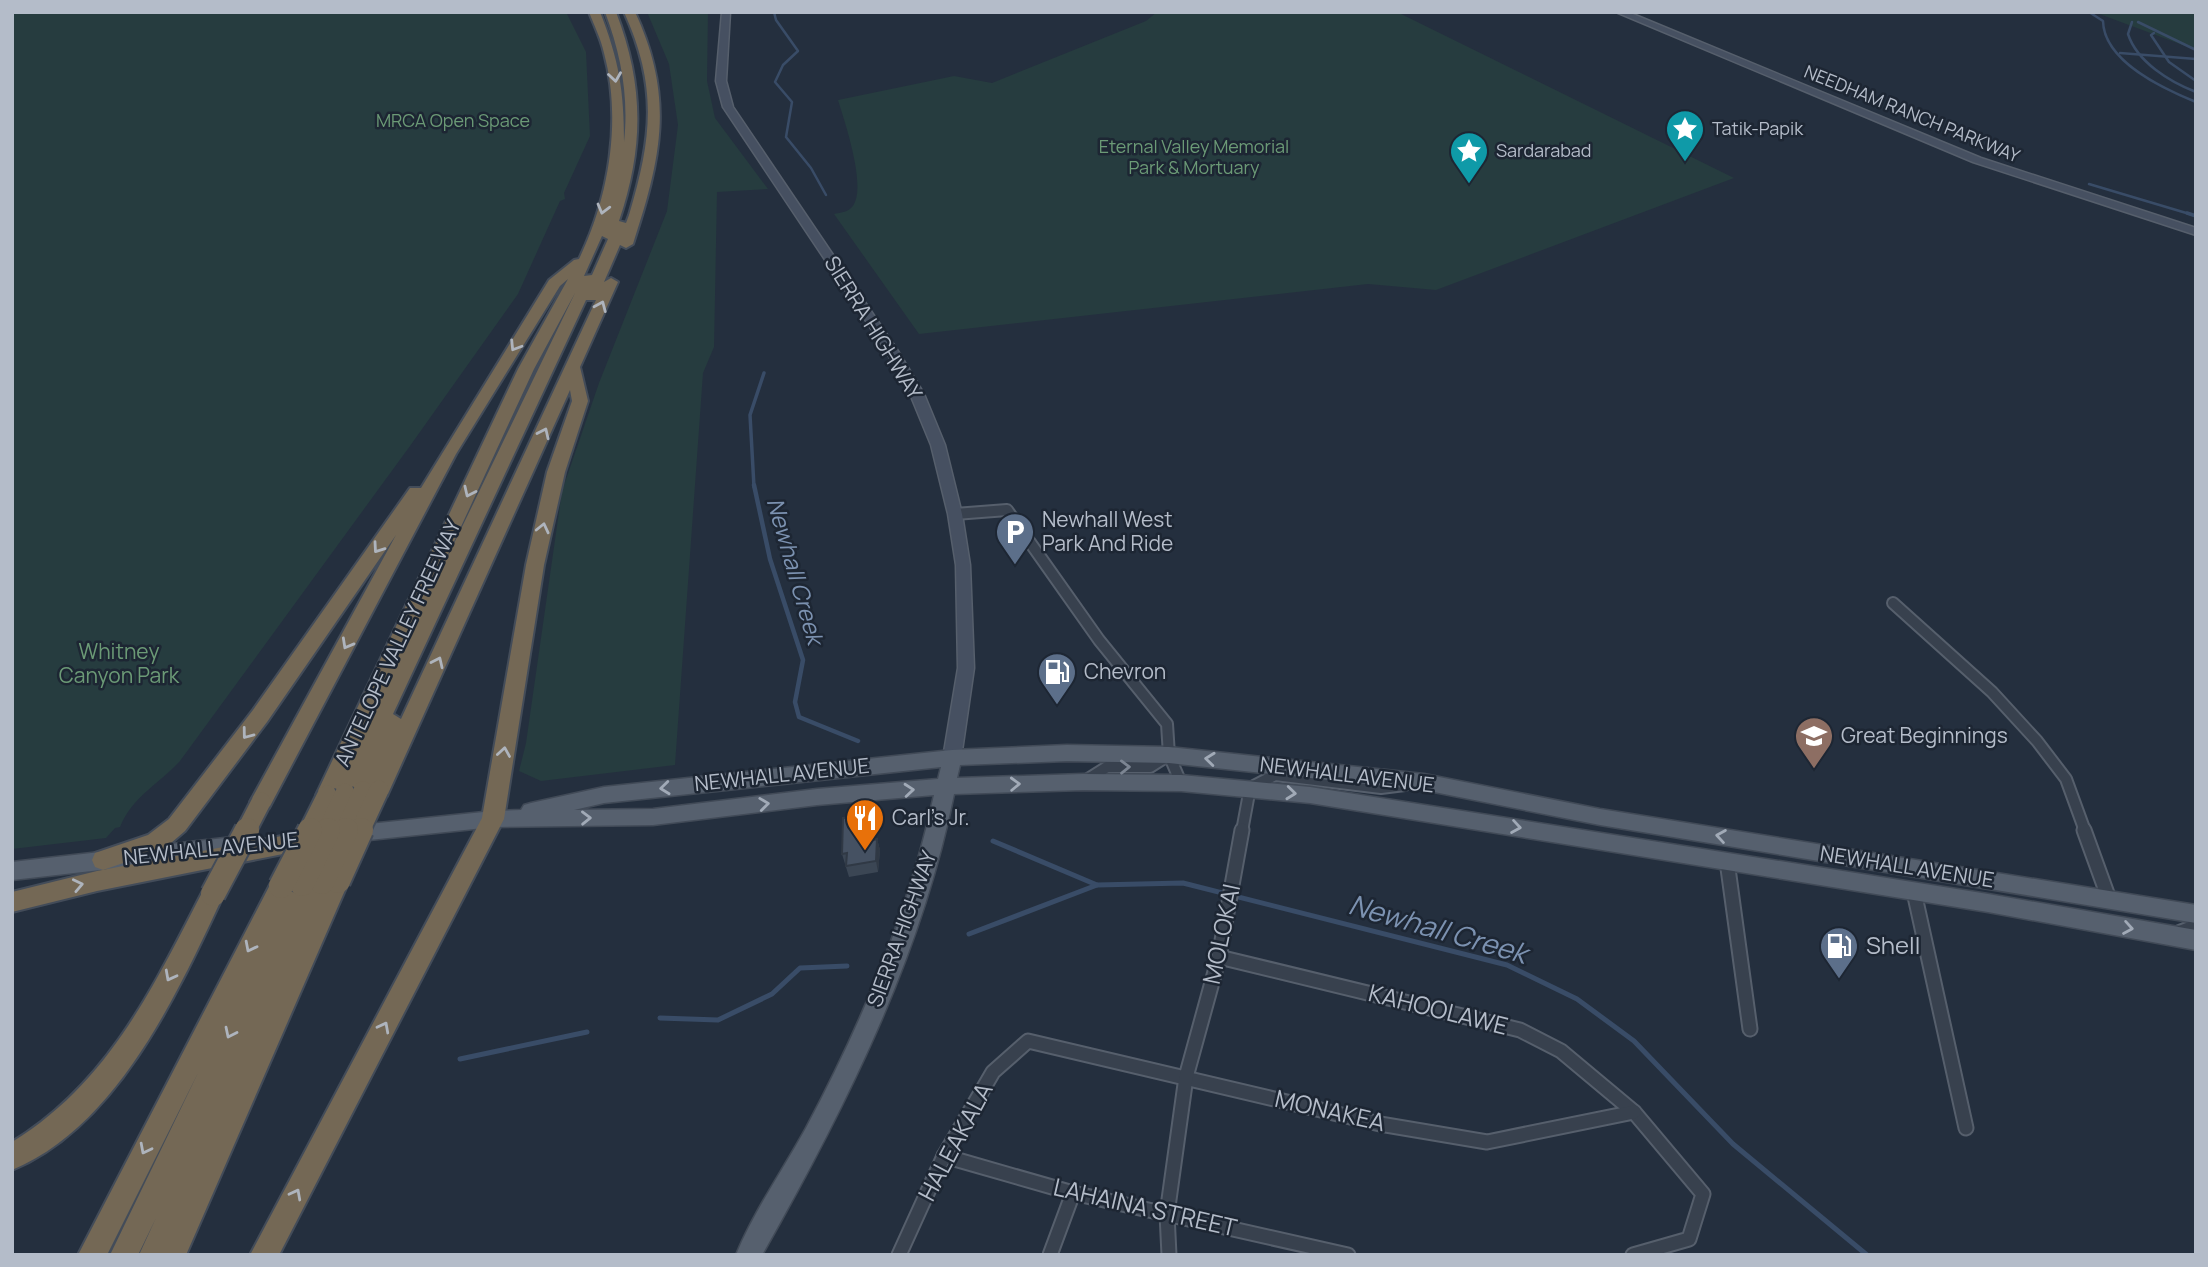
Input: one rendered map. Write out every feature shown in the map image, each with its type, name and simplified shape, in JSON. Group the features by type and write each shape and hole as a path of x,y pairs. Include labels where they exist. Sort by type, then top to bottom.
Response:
{"highway":[{"name":"ANTELOPE VALLEY FREEWAY","path":"172,1255 311,883 353,792 526,369 588,256 601,220 618,149 618,99 614,66 594,12"},
{"path":"153,1255 311,883 605,244 619,206 629,160 633,103 625,48 610,12"},
{"path":"353,792 599,278 628,205 640,154 643,119 637,62 617,12"},
{"name":"ANTELOPE VALLEY FREEWAY","path":"353,792 574,369 617,268 646,186 655,127 651,78 644,46 629,12"},
{"path":"12,1157 51,1133 81,1108 105,1083 126,1055 448,454 554,283 588,256"},
{"path":"264,1255 493,819 535,565 556,472 580,401 574,369"},
{"path":"103,860 156,842 177,825 260,716 423,482 448,454"},
{"path":"12,902 97,881 325,837"},
{"name":"ANTELOPE VALLEY FREEWAY","path":"92,1255 311,883"},
{"path":"124,1255 311,883"}],"main road":[{"name":"SIERRA HIGHWAY","path":"726,12 721,72 728,107 892,351 917,394 938,445 955,513 963,565 966,668 947,786 929,862 901,943 828,1112 748,1255"},
{"name":"NEEDHAM RANCH PARKWAY","path":"1620,12 1977,160 2196,232"},
{"name":"NEWHALL AVENUE","path":"493,819 604,795 952,758 1078,753 1169,755 1424,782 1600,817 2196,915"},
{"name":"NEWHALL AVENUE","path":"12,870 493,819 653,817 817,797 947,786 1083,782 1181,783 1250,788 1379,805 1988,903 2196,940"},
{"path":"1727,860 1742,852 1845,869 1860,859"},
{"path":"1866,884 1897,877 1941,880 1956,875"},
{"path":"1988,903 2020,899 2092,909 2109,899"}],"street":[{"path":"955,513 1007,510 1099,640 1167,724 1169,755 1181,783"},
{"path":"1893,603 1992,692 2037,741 2066,779 2109,899"},
{"path":"1083,782 1107,768 1150,767 1169,755"},
{"path":"1250,788 1275,775 1381,788 1424,782"},
{"name":"MOLOKAI","path":"1168,1255 1167,1214 1186,1077 1219,957 1250,788"},
{"path":"1727,860 1750,1029"},
{"path":"1914,892 1966,1128"},
{"path":"2171,936 2196,926"},
{"name":"KAHOOLAWE","path":"1219,957 1520,1030 1561,1051 1633,1112"},
{"name":"MONAKEA","path":"1028,1041 1380,1124 1487,1142 1633,1112"},
{"name":"HALEAKALA","path":"899,1255 944,1156 993,1072 1028,1041"},
{"path":"1633,1112 1703,1194 1689,1239 1633,1255"},
{"name":"LAHAINA STREET","path":"944,1156 1073,1193 1348,1255"},
{"path":"1051,1255 1073,1193"}],"green space":[{"path":"12,12 566,12 586,52 590,136 564,193 565,199 560,201 518,294 180,761 131,807 120,827 115,828 106,838 12,849"},
{"path":"647,12 708,12 707,81 715,118 768,189 717,192 714,347 703,373 675,765 541,781 519,771 526,743 562,491 599,383 667,211 678,125 669,64"},
{"name":"Eternal Valley Memorial Park & Mortuary","path":"1157,12 1397,12 1734,178 1436,290 1368,284 919,334 834,214 850,209 855,201 857,188 854,156 838,100 954,76 992,83 1146,21"},
{"path":"2094,12 2196,12 2196,50"}],"building":[{"name":"Carl's Jr.","path":"864,816 864,820 873,819 874,840 877,839 876,861 846,866 847,853 842,854 843,818"}],"waterway":[{"name":"Newhall Creek","path":"774,12 776,20 798,51 783,65 775,82 792,102 786,137 811,168 826,195"},
{"path":"2089,12 2103,21 2106,36 2124,61 2168,90 2196,102"},
{"path":"2132,22 2128,34 2140,55"},
{"path":"2138,22 2196,50"},
{"path":"2154,33 2151,35 2165,57"},
{"path":"2120,53 2140,55"},
{"path":"2140,55 2165,57"},
{"path":"2140,55 2165,77 2196,92"},
{"path":"2165,57 2196,59"},
{"path":"2165,57 2196,81"},
{"path":"2089,184 2193,215"},
{"path":"2187,213 2193,215"},
{"name":"Newhall Creek","path":"754,487 750,415 764,373"},
{"name":"Newhall Creek","path":"754,485 770,559 803,660 795,702 799,717 858,741"},
{"name":"Newhall Creek","path":"993,841 1097,885"},
{"name":"Newhall Creek","path":"1097,885 1183,883 1507,965 1577,999 1634,1041 1733,1144 1867,1255"},
{"path":"969,934 1097,885"},
{"path":"660,1018 718,1020 772,994 800,968 847,966"},
{"path":"460,1059 587,1032"}],"place":[{"name":"Tatik-Papik","path":"1685,163"},
{"name":"Sardarabad","path":"1469,185"},
{"name":"Newhall West Park And Ride","path":"1015,566"},
{"name":"Chevron","path":"1057,706"},
{"name":"Great Beginnings","path":"1814,770"},
{"name":"Carl's Jr.","path":"865,852"},
{"name":"Shell","path":"1839,980"}],"park label":[{"name":"MRCA Open Space","path":"453,121"},
{"name":"Whitney Canyon Park","path":"119,664"}]}
